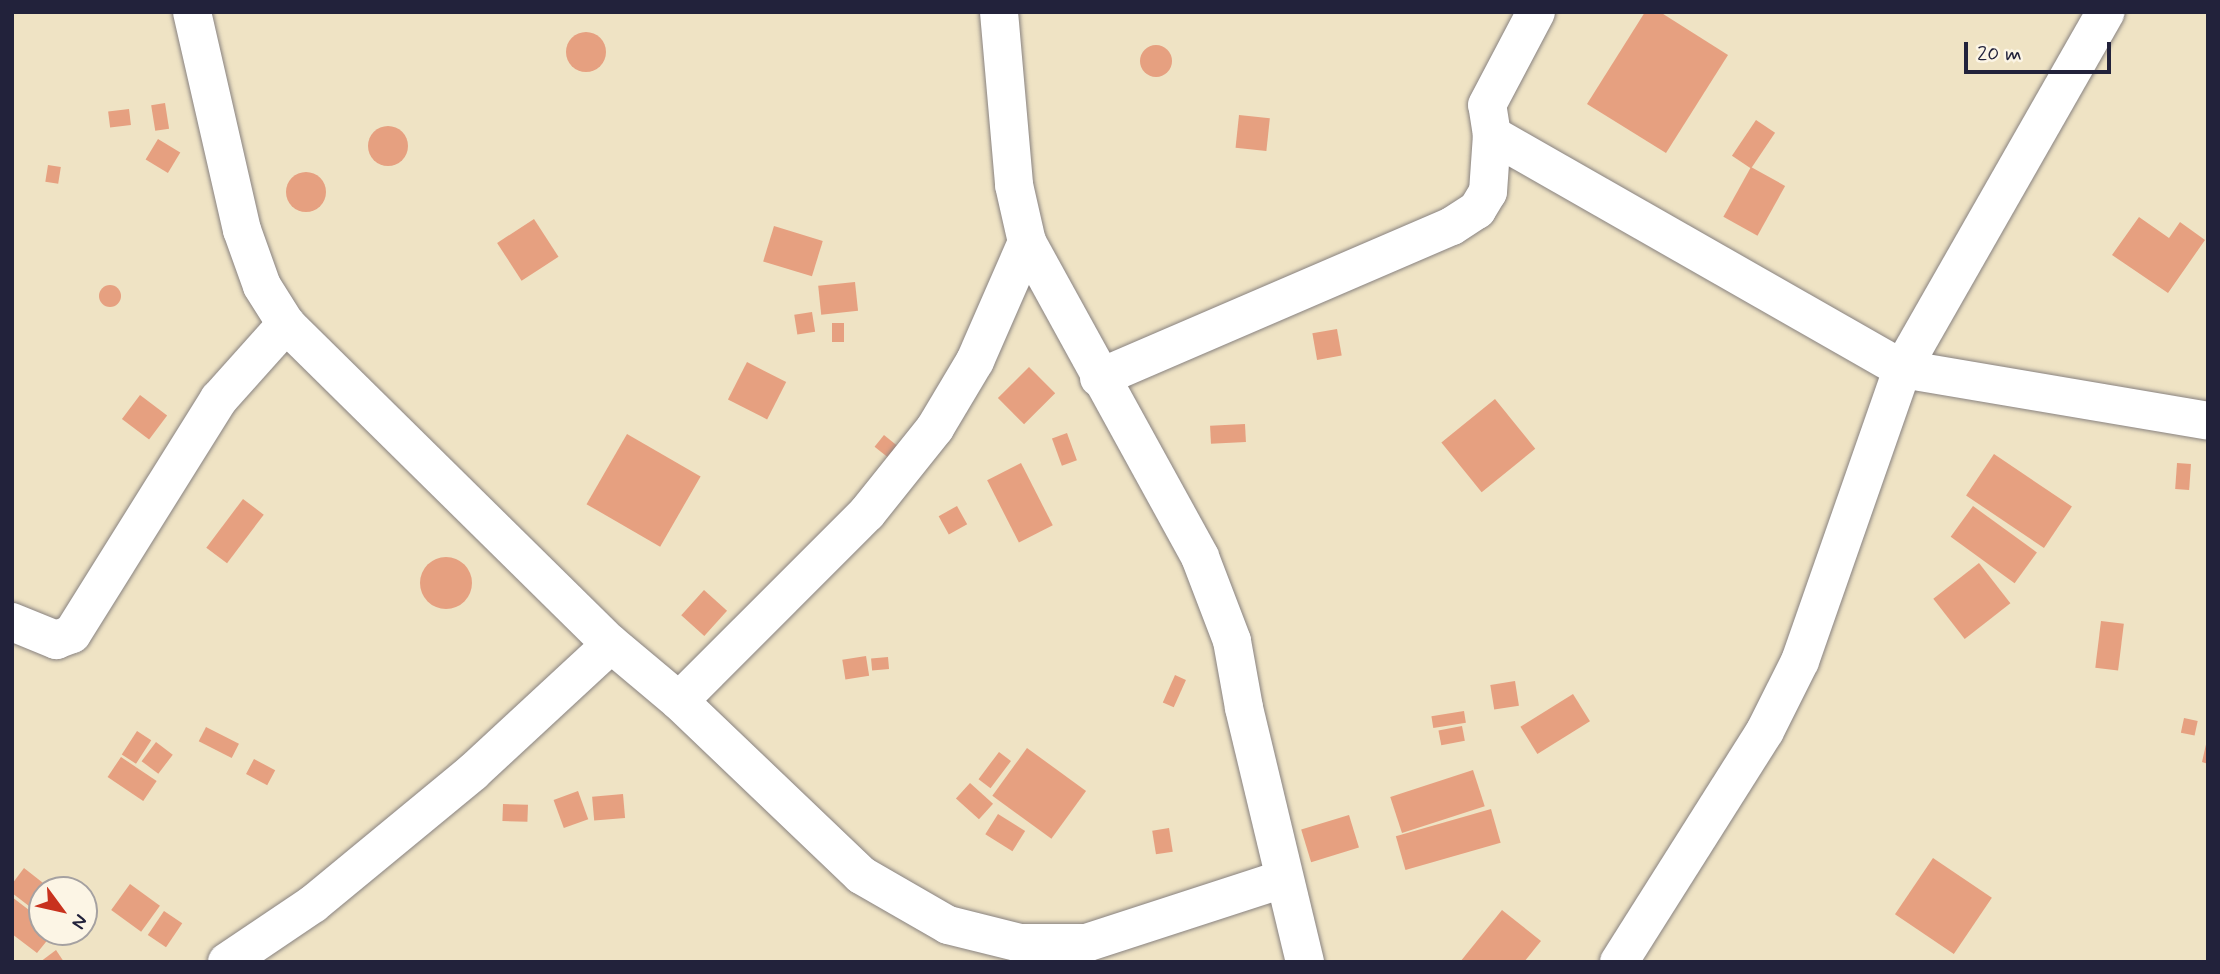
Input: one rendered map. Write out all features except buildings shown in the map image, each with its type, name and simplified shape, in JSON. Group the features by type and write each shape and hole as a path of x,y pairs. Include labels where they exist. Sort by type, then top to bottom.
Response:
{"street":[{"path":"192,12 242,230 262,286 286,324 611,644 679,701 861,875 948,925 1020,943 1086,943 1283,878"},
{"path":"999,12 1014,185 1027,242 1099,378 1200,557 1232,641 1283,878 1305,962"},
{"path":"1099,378 1452,226 1477,210 1489,192 1492,135 1487,105 1536,12"},
{"path":"1619,962 1765,731 1794,672 1902,369 2106,12"},
{"path":"1492,135 1902,369 2208,421"},
{"path":"679,701 867,513 935,428 975,361 1027,242"},
{"path":"12,622 56,640 72,634 219,399 286,324"},
{"path":"227,962 313,904 462,781 611,644"}]}
